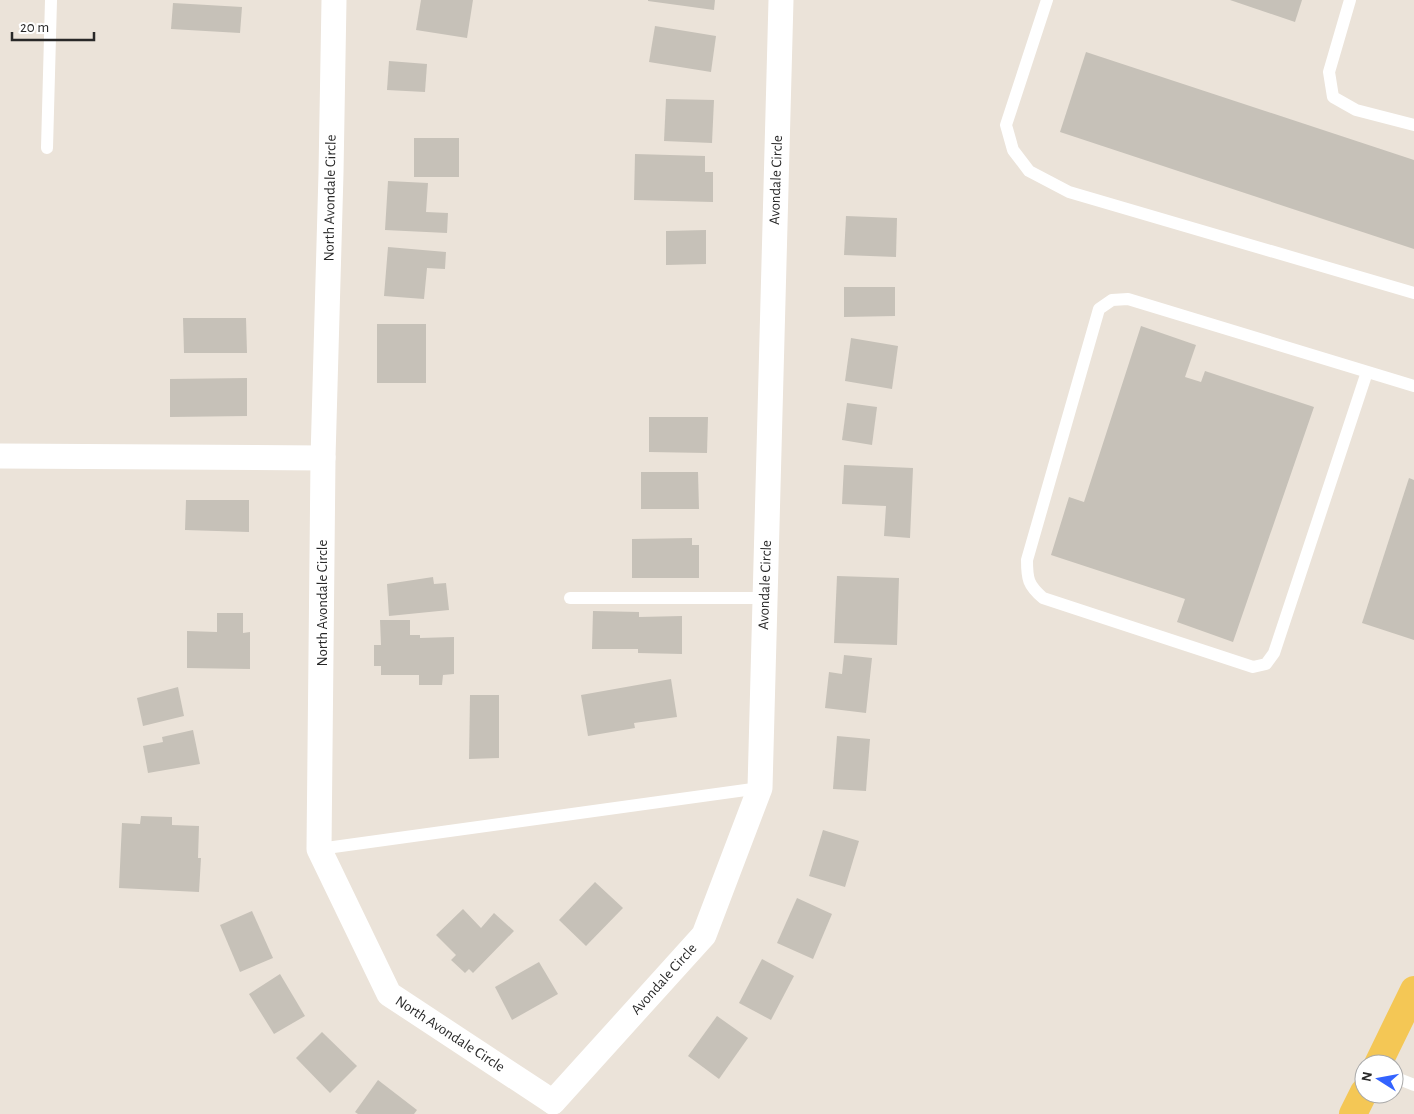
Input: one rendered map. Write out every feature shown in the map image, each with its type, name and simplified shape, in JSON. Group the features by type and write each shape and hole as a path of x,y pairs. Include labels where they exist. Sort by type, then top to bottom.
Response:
{"main road":[{"path":"1383,1054 1414,992"}],"street":[{"name":"North Avondale Circle","path":"334,0 323,458 320,849 389,994 553,1108"},
{"name":"Avondale Circle","path":"553,1108 704,935 760,788 781,0"},
{"path":"0,456 323,458"}],"lane":[{"path":"47,148 51,0"},
{"path":"1047,0 1006,125 1013,150 1029,171 1069,192 1414,293"},
{"path":"1350,0 1329,72 1333,97 1356,110 1414,125"},
{"path":"1367,372 1274,653 1266,664 1253,667 1043,598 1032,589 1027,574 1027,560 1099,310 1112,300 1128,299 1414,386"},
{"path":"570,598 765,598"},
{"path":"320,849 760,788"}],"building":[{"path":"421,0 473,0 467,38 416,30"},
{"path":"648,0 715,0 714,10"},
{"path":"1230,0 1302,0 1295,22"},
{"path":"173,3 242,7 240,33 171,29"},
{"path":"655,26 716,36 711,72 649,62"},
{"path":"1086,52 1414,160 1414,249 1060,132"},
{"path":"389,61 427,64 425,92 387,90"},
{"path":"666,99 714,100 712,143 664,141"},
{"path":"414,138 459,138 459,177 414,177"},
{"path":"635,154 705,156 705,172 713,172 713,202 634,200"},
{"path":"388,181 428,183 426,212 448,213 447,233 385,230"},
{"path":"846,216 897,218 896,257 844,255"},
{"path":"706,230 706,264 666,265 666,231"},
{"path":"388,247 446,252 445,269 427,268 424,299 384,296"},
{"path":"844,287 895,287 895,316 844,317"},
{"path":"183,318 246,318 247,353 184,353"},
{"path":"377,324 426,324 426,383 377,383"},
{"path":"1141,326 1196,345 1185,377 1201,382 1205,371 1314,407 1233,642 1177,622 1185,599 1051,555 1069,497 1084,502"},
{"path":"851,338 898,346 892,389 845,381"},
{"path":"247,378 247,416 170,417 170,379"},
{"path":"847,403 877,407 872,445 842,440"},
{"path":"649,417 708,417 707,453 649,452"},
{"path":"844,465 913,468 910,538 884,536 886,506 842,504"},
{"path":"641,472 698,472 699,509 641,509"},
{"path":"1409,478 1414,480 1414,640 1362,623"},
{"path":"186,500 249,500 249,532 185,530"},
{"path":"692,538 692,545 699,545 699,578 632,578 632,539"},
{"path":"837,576 899,578 897,645 834,643"},
{"path":"433,577 434,584 446,583 449,610 389,616 387,584"},
{"path":"593,611 639,612 639,617 682,616 682,654 638,653 638,649 592,649"},
{"path":"217,613 243,613 243,633 250,632 250,669 187,668 187,631 217,632"},
{"path":"380,620 410,620 410,635 420,635 420,638 454,637 454,674 443,675 442,685 419,685 419,675 381,675 381,666 374,666 374,645 381,645"},
{"path":"844,655 872,658 866,713 825,708 829,672 842,674"},
{"path":"671,679 677,717 634,723 635,728 588,736 581,695"},
{"path":"178,687 184,716 143,726 137,698"},
{"path":"470,695 499,695 499,758 469,759"},
{"path":"193,730 200,764 148,773 143,746 163,742 162,737"},
{"path":"837,736 870,739 866,791 833,789"},
{"path":"141,816 172,817 172,825 199,826 198,858 201,858 199,892 119,888 122,823 140,824"},
{"path":"823,830 859,841 845,887 809,876"},
{"path":"595,882 623,908 586,946 559,920"},
{"path":"797,898 832,914 813,959 777,943"},
{"path":"463,909 481,928 494,913 514,931 473,973 469,969 465,973 451,960 456,955 436,935"},
{"path":"252,911 273,958 240,972 220,925"},
{"path":"762,959 794,976 771,1020 739,1003"},
{"path":"539,962 558,994 512,1020 495,987"},
{"path":"280,974 305,1016 274,1034 249,994"},
{"path":"717,1016 748,1038 719,1079 688,1056"},
{"path":"322,1032 357,1066 330,1093 296,1058"},
{"path":"378,1080 417,1110 414,1114 358,1114 355,1112"}]}
